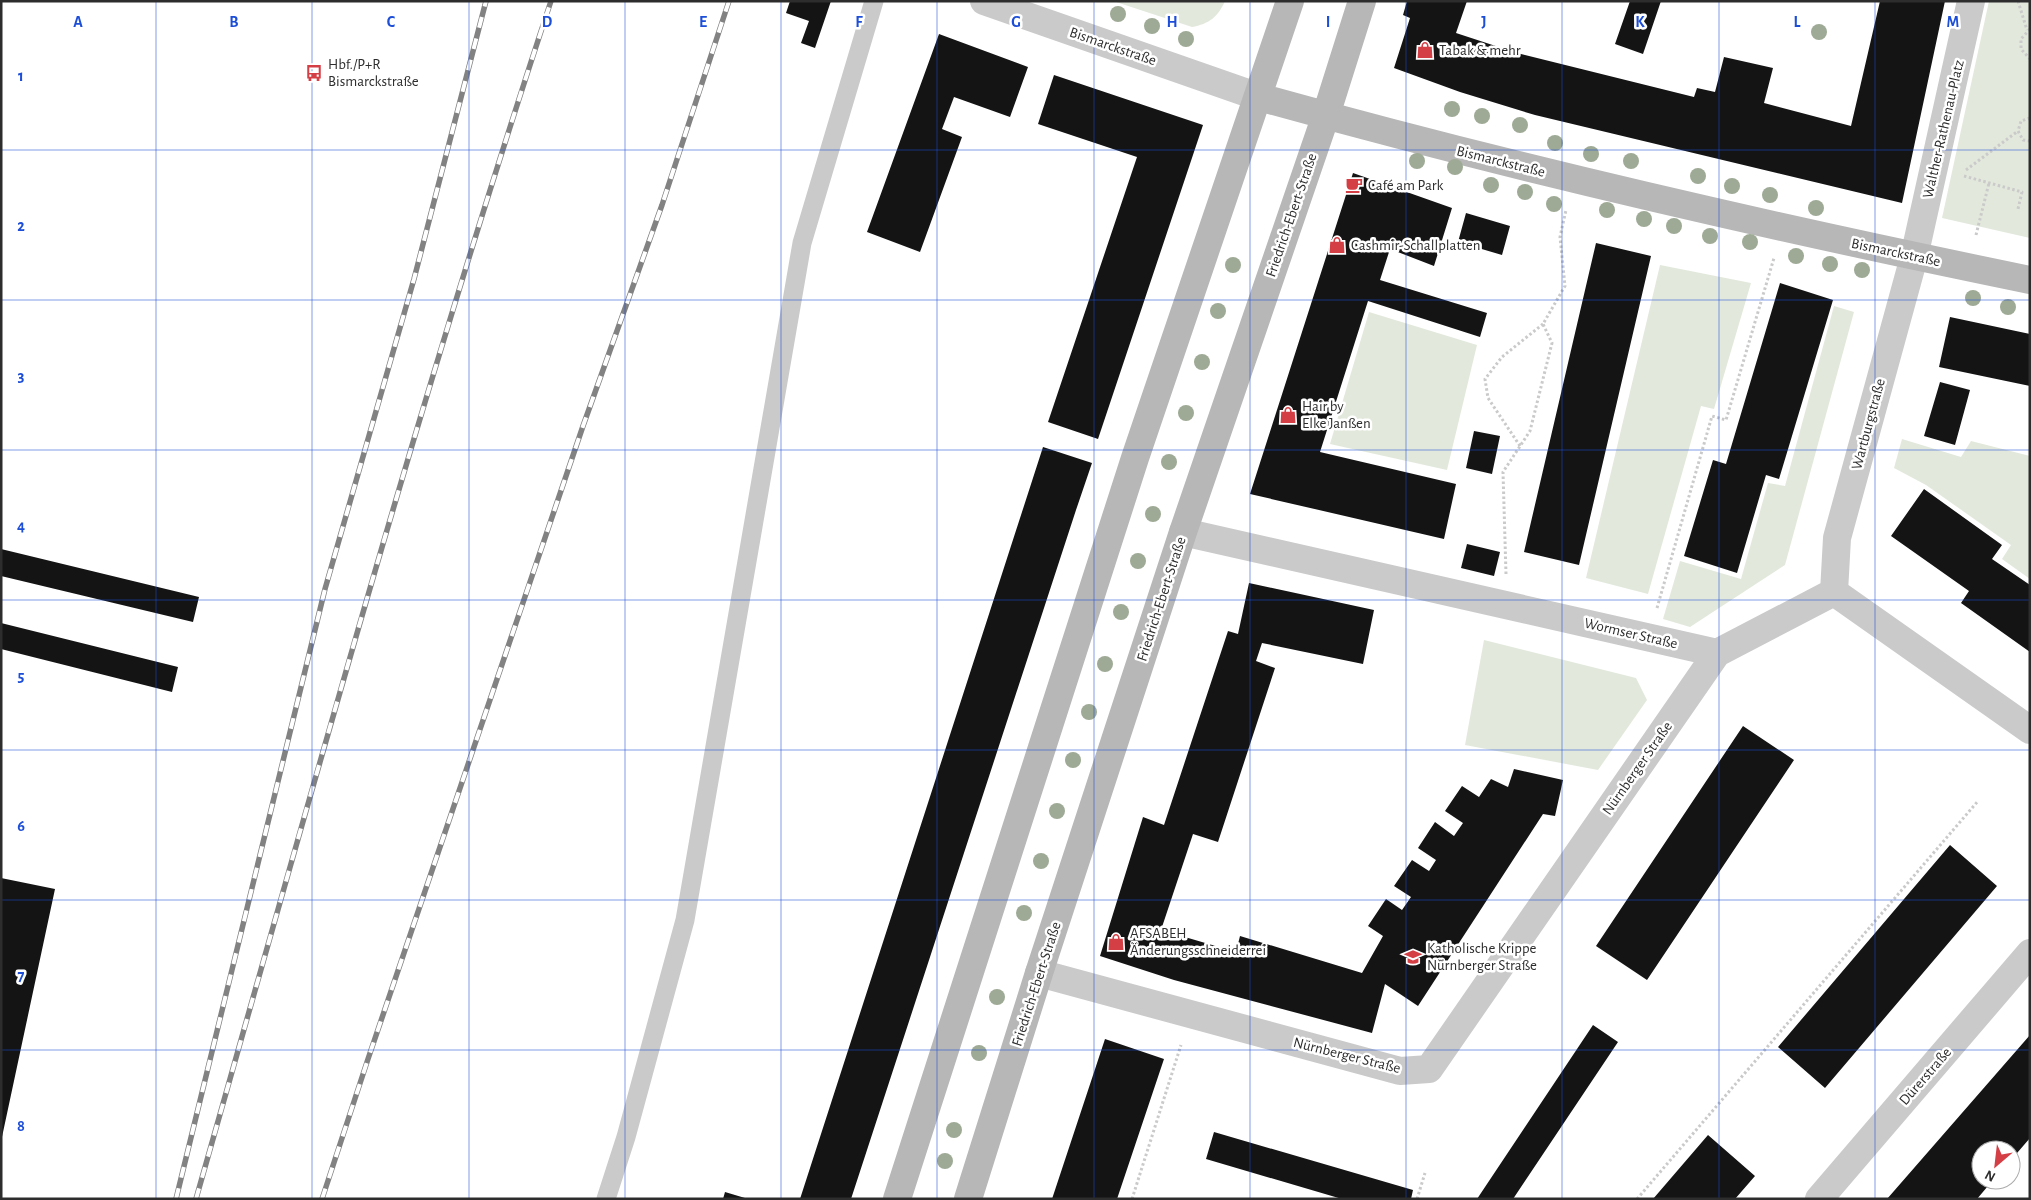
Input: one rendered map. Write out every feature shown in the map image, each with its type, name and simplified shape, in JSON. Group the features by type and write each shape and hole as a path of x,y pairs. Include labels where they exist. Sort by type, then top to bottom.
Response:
{"main road":[{"path":"897,1199 1132,468 1290,1"},
{"name":"Friedrich-Ebert-Straße","path":"968,1199 1039,973 1183,532 1326,115 1362,1"},
{"name":"Bismarckstraße","path":"1259,97 1407,138 1782,228 2030,280"}],"street":[{"name":"Bismarckstraße","path":"984,1 1259,97"},
{"name":"Walther-Rathenau-Platz","path":"1914,257 1971,1"},
{"name":"Wartburgstraße","path":"1834,592 1837,538 1914,257"},
{"name":"Wormser Straße","path":"1183,532 1717,653"},
{"path":"1717,653 1834,592 2030,730"},
{"name":"Nürnberger Straße","path":"1039,973 1400,1071 1429,1069 1717,653"},
{"name":"Dürerstraße","path":"1819,1199 2030,954"}],"lane":[{"path":"606,1199 626,1138 685,920 802,243 874,1"}],"path":[{"path":"2018,1 2029,30 2021,39 2021,49 2030,59"},
{"path":"2018,209 2022,192 1961,175 2018,132 2021,121 2030,118"},
{"path":"2018,132 2023,140 2030,140"},
{"path":"1520,446 1488,398 1485,379 1502,357 1542,324 1565,286 1560,237 1574,178"},
{"path":"1968,268 1989,183"},
{"path":"1649,637 1712,416 1726,420 1782,228"},
{"path":"1501,604 1506,582 1503,472 1530,432 1552,343 1542,324"},
{"path":"1637,1199 1978,801"},
{"path":"1132,1199 1191,1014"},
{"path":"1416,1199 1425,1173"}],"shaded area":[{"path":"1113,1 1225,1 1212,19 1192,27"},
{"path":"1989,1 2030,1 2030,238 1942,218"},
{"path":"1660,265 1751,283 1714,409 1701,406 1648,594 1586,578"},
{"path":"1834,306 1854,312 1785,565 1690,627 1663,619 1680,561 1741,579 1768,483 1785,486"},
{"path":"1369,312 1477,345 1447,470 1330,444"},
{"path":"1902,439 1961,457 1971,441 2030,456 2030,579 2002,559 2011,545 1926,485 1894,468"},
{"path":"1484,640 1636,678 1647,700 1598,770 1465,745"}],"building":[{"path":"790,1 831,1 815,48 801,43 809,21 786,13"},
{"path":"1407,1 1467,1 1456,33 1517,53 1694,97 1697,88 1715,92 1724,57 1773,68 1764,103 1851,126 1880,1 1945,1 1902,203 1535,115 1460,92 1394,68 1410,18 1403,15"},
{"path":"1630,1 1661,1 1643,54 1615,44"},
{"path":"939,34 1028,67 1010,117 954,97 942,129 962,137 920,252 867,232"},
{"path":"1054,75 1203,125 1098,439 1048,422 1137,157 1038,124"},
{"path":"1353,173 1452,208 1434,266 1390,249 1380,280 1487,313 1480,337 1368,301 1320,452 1456,484 1444,539 1250,494"},
{"path":"1466,213 1510,226 1502,255 1458,242"},
{"path":"1596,243 1651,256 1579,565 1524,552"},
{"path":"1780,283 1833,300 1779,479 1766,475 1737,573 1684,556 1713,460 1726,464"},
{"path":"1950,317 2030,334 2030,386 1939,367"},
{"path":"1940,382 1970,390 1955,445 1924,436"},
{"path":"1474,431 1500,436 1492,474 1466,468"},
{"path":"1043,447 1092,463 851,1199 800,1199"},
{"path":"1924,489 2002,545 1992,559 2030,585 2030,652 1961,603 1969,591 1891,536"},
{"path":"1467,544 1500,552 1494,576 1461,568"},
{"path":"1,549 199,597 193,622 1,576"},
{"path":"1249,583 1374,610 1363,664 1262,643 1256,661 1275,668 1218,842 1193,834 1161,930 1236,952 1240,936 1362,973 1383,936 1368,926 1386,899 1402,910 1411,897 1394,886 1412,860 1429,871 1436,860 1418,848 1435,822 1454,836 1463,823 1445,811 1462,786 1479,797 1491,779 1508,787 1514,769 1563,780 1555,816 1543,814 1418,1006 1385,984 1372,1033 1174,980 1100,956 1143,817 1164,825 1228,631 1238,634"},
{"path":"1,623 178,667 172,692 1,649"},
{"path":"1743,726 1794,760 1647,980 1596,946"},
{"path":"1950,845 1997,886 1825,1088 1778,1047"},
{"path":"1,878 55,889 2,1137 1,1137"},
{"path":"1593,1025 1618,1042 1513,1199 1477,1199"},
{"path":"2030,1035 2030,1138 2021,1148 2021,1140 1971,1140 1971,1190 1985,1190 1977,1199 1887,1199"},
{"path":"1105,1039 1164,1059 1117,1199 1052,1199"},
{"path":"1214,1132 1413,1190 1411,1199 1342,1199 1206,1159"},
{"path":"1708,1135 1755,1176 1735,1199 1653,1199"},
{"path":"725,1192 745,1198 745,1199 723,1199"}],"railway":[{"path":"176,1199 325,589 414,279 486,1"},
{"path":"196,1199 411,448 456,299 551,1"},
{"path":"322,1199 583,426 662,205 729,1"}],"place":[{"name":"Tabak & mehr","path":"1425,50"},
{"name":"Hbf./P+R Bismarckstraße","path":"314,73"},
{"name":"Café am Park","path":"1354,185"},
{"name":"Cashmir-Schallplatten","path":"1337,245"},
{"name":"Hair by Elke Janßen","path":"1288,415"},
{"name":"AFSABEH Änderungsschneiderrei","path":"1116,942"},
{"name":"Katholische Krippe Nürnberger Straße","path":"1413,957"}]}
